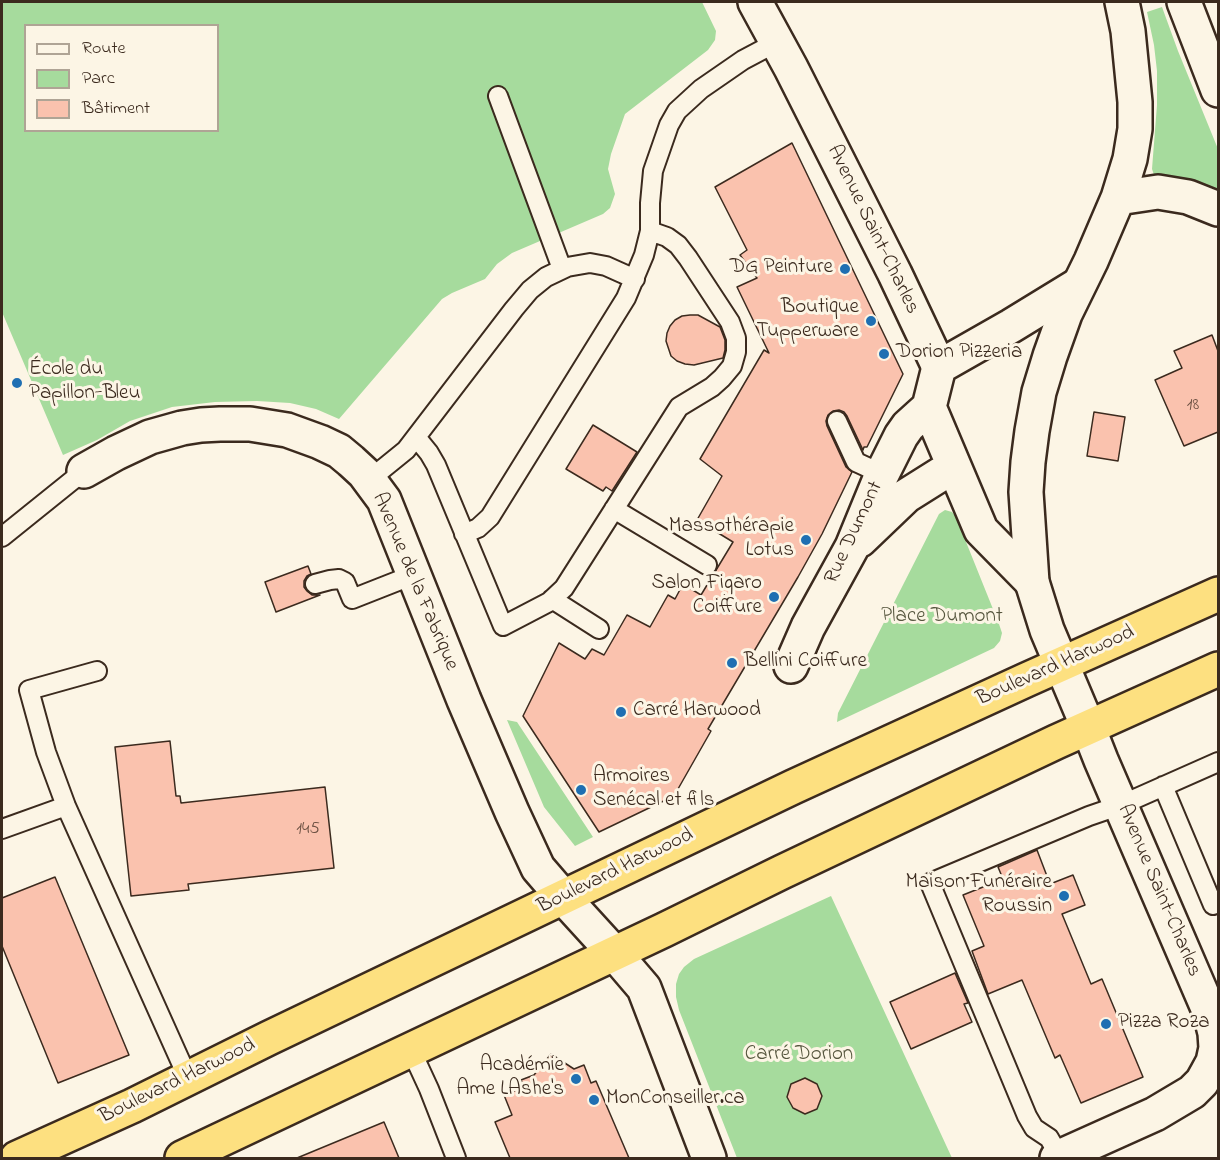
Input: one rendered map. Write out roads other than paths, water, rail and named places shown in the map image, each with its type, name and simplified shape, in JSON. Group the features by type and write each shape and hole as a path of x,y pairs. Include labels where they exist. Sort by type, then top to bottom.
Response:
{"highway":[{"name":"Boulevard Harwood","path":"17,1158 132,1106 794,787 1218,594"},
{"path":"185,1158 1088,727 1218,669"}],"street":[{"name":"Avenue Saint-Charles","path":"755,2 895,273 939,367"},
{"name":"Avenue Saint-Charles","path":"1059,1158 1155,1114 1192,1092 1208,1073 1216,1048 1210,1013 1047,630 1032,582 1026,492 1032,431 1039,392 1065,314 1118,198 1130,159 1135,102 1128,31 1122,2"},
{"path":"1184,2 1218,90"},
{"path":"1118,198 1158,192 1188,197 1218,209"},
{"path":"929,407 939,367 1078,285"},
{"name":"Avenue Saint-Charles","path":"929,407 981,530 1032,582"},
{"name":"Rue Dumont","path":"791,666 807,627 852,548 882,474 901,436 908,426 929,407"},
{"name":"Avenue de la Fabrique","path":"84,471 134,444 159,434 201,425 236,424 273,427 320,442 339,451 364,473 384,500 464,700 538,868 644,988 709,1158"},
{"path":"852,548 906,496 941,474 955,469"}],"lane":[{"path":"464,534 478,528 490,517 626,298 644,255 650,231 653,171 669,124 677,111 701,89 743,60 777,42"},
{"path":"498,96 562,269"},
{"path":"416,437 435,465 503,626 552,599 564,588 679,407 712,387 722,378 732,366 736,352 736,338 730,322 688,258 678,245 667,237 650,231"},
{"path":"369,480 406,450 507,318 530,290 546,277 567,267 590,263 606,266 635,279"},
{"path":"837,421 856,462 882,474"},
{"path":"2,537 84,471"},
{"path":"614,509 707,565"},
{"path":"315,584 339,579 345,582 352,599 414,575"},
{"path":"552,599 599,629"},
{"path":"97,671 29,690 46,752 66,806 188,1078"},
{"path":"1059,1158 1049,1138 1035,1128 1027,1116 930,884 1218,762"},
{"path":"1162,786 1213,905"},
{"path":"2,829 66,806"},
{"path":"411,1050 456,1158"}],"place":[{"name":"DG Peinture","path":"845,269"},
{"name":"Boutique Tupperware","path":"871,321"},
{"name":"Dorion Pizzeria","path":"884,354"},
{"name":"École du Papillon-Bleu","path":"17,383"},
{"name":"Massothérapie Lotus","path":"806,540"},
{"name":"Salon Figaro Coiffure","path":"774,597"},
{"name":"Bellini Coiffure","path":"732,663"},
{"name":"Carré Harwood","path":"621,712"},
{"name":"Armoires Senécal et fils","path":"581,790"},
{"name":"Maison Funéraire Roussin","path":"1064,896"},
{"name":"Pizza Roza","path":"1106,1024"},
{"name":"Académie Ame LAshe's","path":"576,1079"},
{"name":"MonConseiller.ca","path":"594,1100"}],"park label":[{"name":"Place Dumont","path":"942,618"},
{"name":"Carré Dorion","path":"799,1056"}]}
